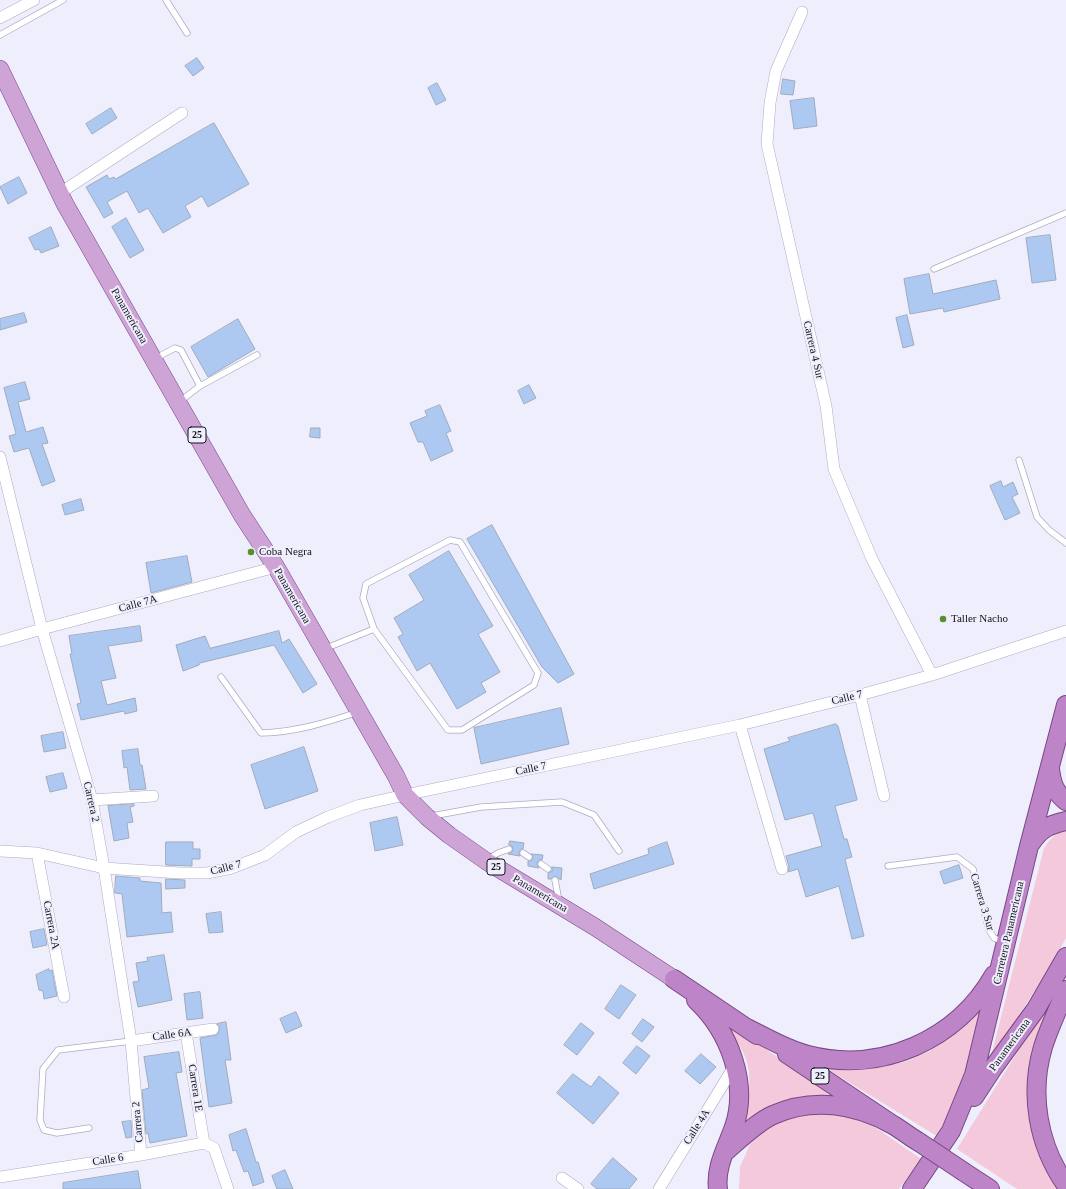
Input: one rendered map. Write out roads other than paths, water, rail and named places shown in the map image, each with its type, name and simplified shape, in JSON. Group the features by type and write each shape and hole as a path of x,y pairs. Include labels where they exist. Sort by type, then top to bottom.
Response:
{"highway":[{"name":"Carretera Panamericana","path":"912,1189 951,1131 974,1075 1029,846 1066,706"},
{"path":"1049,768 1051,782 1058,795 1066,801"},
{"path":"1029,846 1038,833 1051,824 1066,821"},
{"name":"Panamericana","path":"951,1131 993,1068 1036,1008 1066,957"},
{"path":"747,1028 777,1043 808,1055 841,1060 874,1059 907,1050 937,1036 963,1016 985,990 1002,961"},
{"name":"Panamericana","path":"674,979 893,1125"},
{"name":"Panamericana","path":"674,979 701,1005 722,1033 735,1065 739,1096 734,1125 722,1155"},
{"path":"1066,990 1043,1048 1038,1073 1036,1100 1039,1123 1046,1149 1057,1172 1066,1185"},
{"path":"718,1189 717,1182 722,1155 747,1133 773,1115 802,1105 834,1104 864,1112 893,1125"},
{"name":"25","path":"893,1125 984,1187"}],"main road":[{"name":"Panamericana","path":"0,69 60,193 242,515 276,567 405,795 427,817 486,861 595,926 674,979"}],"street":[{"path":"0,18 34,0"},
{"name":"Carrera 4 Sur","path":"802,12 776,71 770,103 768,144 826,406 834,469 872,559 932,675"},
{"path":"60,193 182,114"},
{"name":"Carrera 2","path":"0,457 42,629 92,800 131,1041 141,1155"},
{"name":"Calle 7A","path":"0,641 276,567"},
{"name":"Calle 7","path":"0,851 37,853 104,868 206,873 232,868 265,855 296,832 328,816 360,805 740,725 860,695 932,675 1066,631"},
{"path":"860,695 884,796"},
{"path":"740,725 782,869"},
{"path":"92,800 153,796"},
{"name":"Carrera 2A","path":"37,853 64,998"},
{"name":"Calle 6A","path":"131,1041 213,1029"},
{"name":"Carrera 1E","path":"186,1033 204,1143"},
{"name":"Calle 4A","path":"659,1189 735,1065"},
{"path":"204,1143 214,1148 228,1189"},
{"name":"Calle 6","path":"0,1177 141,1155 204,1143"},
{"path":"562,1178 578,1189"}],"lane":[{"path":"0,35 63,0"},
{"path":"166,0 187,33"},
{"path":"934,269 1066,213"},
{"path":"154,359 176,348 181,350 200,386"},
{"path":"178,402 200,386 258,355"},
{"path":"1019,460 1037,517 1049,530 1066,543"},
{"path":"450,540 460,542 538,673 534,685 462,730 448,730 374,629 363,598 366,584 450,540"},
{"path":"322,649 374,629"},
{"path":"221,677 261,733 280,732 315,726 358,712"},
{"path":"427,817 481,808 562,802 594,815 619,851"},
{"path":"486,861 498,853 509,849"},
{"path":"523,853 529,857"},
{"name":"Carrera 3 Sur","path":"888,866 957,857 972,869 988,930 994,938 1006,943"},
{"path":"541,864 548,869"},
{"path":"555,880 560,906"},
{"path":"89,1128 57,1133 44,1130 40,1120 43,1069 58,1050 131,1041"}],"place":[{"name":"Coba Negra","path":"251,552"},
{"name":"Taller Nacho","path":"943,619"}]}
